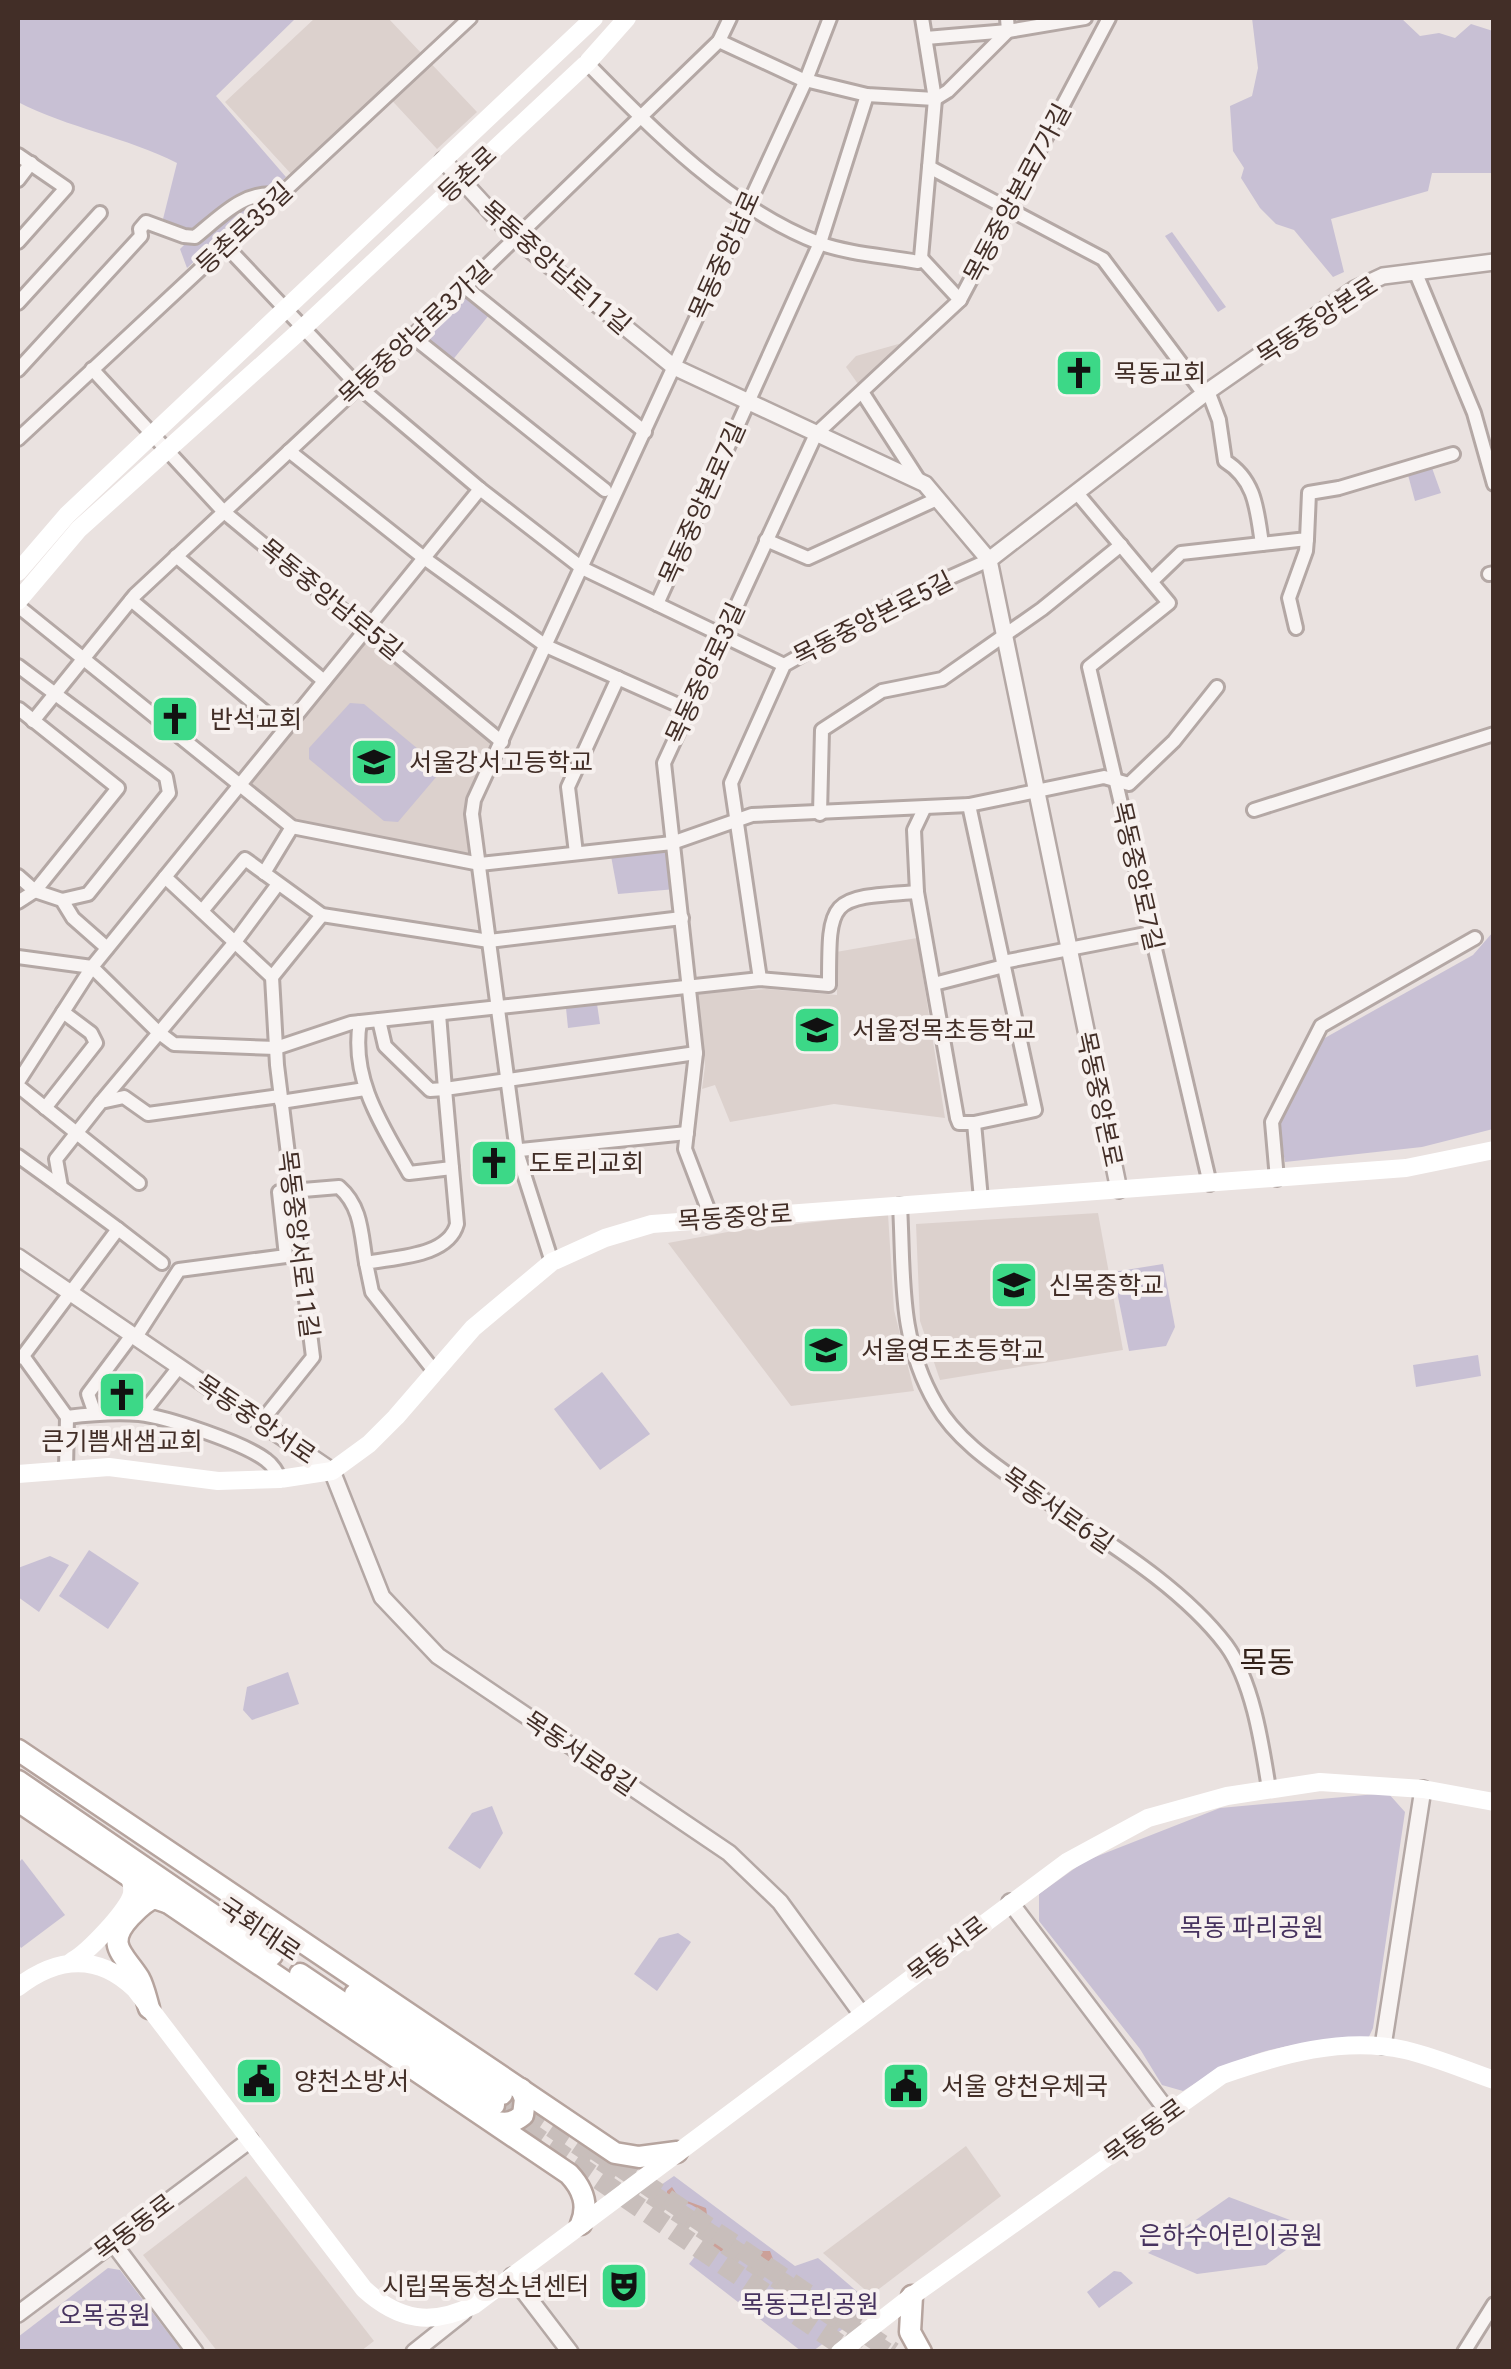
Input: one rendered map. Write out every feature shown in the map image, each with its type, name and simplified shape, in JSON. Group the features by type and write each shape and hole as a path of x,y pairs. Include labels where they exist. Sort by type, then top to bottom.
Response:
{"main road":[{"name":"등촌로","path":"18,572 66,515 594,18"},
{"name":"등촌로","path":"18,604 79,528 303,328 587,63 628,18"},
{"name":"목동중앙로","path":"18,1474 109,1467 218,1481 280,1479 332,1471 369,1444 473,1328 552,1262 605,1238 652,1224 1406,1168 1494,1150"},
{"path":"18,1750 502,2102 570,2174 583,2195 586,2214 581,2224"},
{"name":"국회대로","path":"18,1764 502,2102"},
{"name":"국회대로","path":"18,1781 502,2102"},
{"name":"목동서로","path":"69,1962 89,1962 118,1974 149,2008 364,2289 397,2313 422,2319 441,2318 474,2305 1010,1902 1067,1862 1148,1818 1227,1796 1320,1782 1422,1789 1494,1802"},
{"path":"18,1800 169,1903 502,2102 615,2152 638,2157 676,2152"},
{"path":"18,1986 87,1950 128,1904 133,1891 130,1876"},
{"path":"149,2008 142,1982 121,1957 117,1940 123,1925 144,1902 154,1898 169,1903"},
{"name":"목동동로","path":"840,2352 1222,2074 1278,2056 1334,2046 1383,2046 1407,2050 1494,2080"},
{"path":"912,2296 910,2332 921,2352"}],"street":[{"name":"등촌로35길","path":"18,439 470,18"},
{"name":"목동중앙남로3가길","path":"33,720 132,600 719,41 730,18"},
{"name":"목동중앙남로","path":"552,1262 516,1152 472,814 474,800 806,80 830,18"},
{"path":"587,63 640,117 746,206 820,243 918,262 935,99 922,18"},
{"path":"926,38 1008,24 1085,18"},
{"name":"목동중앙본로7가길","path":"816,434 960,300 1109,18"},
{"path":"719,41 806,80 866,95 935,99 948,91 1008,24"},
{"name":"목동중앙본로7길","path":"657,604 820,243 866,95"},
{"path":"18,155 66,188 18,242"},
{"name":"목동중앙남로11길","path":"442,160 516,238 674,367"},
{"path":"18,180 31,163"},
{"path":"929,168 1103,259 1206,392 1219,420 1226,461 1242,472 1256,500 1262,544"},
{"path":"18,370 141,236 140,229 146,222 195,237 247,198 266,193 279,195"},
{"path":"18,302 100,214"},
{"path":"226,245 358,386 480,489 582,568 784,665"},
{"path":"921,258 960,300"},
{"name":"목동중앙본로","path":"1118,1190 988,560 1206,392 1355,289 1383,276 1494,262"},
{"path":"1414,270 1472,406 1493,479"},
{"path":"465,287 644,432"},
{"path":"412,336 605,490"},
{"name":"목동중앙본로7길","path":"674,367 920,482"},
{"path":"92,369 166,451"},
{"name":"목동중앙본로7길","path":"862,392 920,482 988,560"},
{"name":"목동중앙로3길","path":"711,1217 687,1160 696,1053 664,763 816,434"},
{"name":"목동중앙남로5길","path":"166,451 224,512 502,742"},
{"path":"288,451 424,558 546,646 687,709"},
{"path":"1296,628 1288,598 1306,552 1309,493 1454,454"},
{"path":"139,1183 18,1084 23,1063 107,948 480,489"},
{"path":"1077,493 1152,581 1181,553 1306,540"},
{"path":"766,540 808,558 937,499"},
{"path":"820,814 822,730 882,692 942,679 1006,635 1121,545"},
{"path":"176,556 324,681"},
{"name":"목동중앙본로5길","path":"760,979 731,783 784,665 897,601 988,560"},
{"name":"목동중앙로7길","path":"1152,581 1168,603 1089,667 1210,1184"},
{"path":"132,600 285,730"},
{"path":"18,604 292,827 480,864 675,842 752,815 969,805 1104,777 1129,784 1153,763 1216,687"},
{"path":"18,666 166,777 169,793 88,894 62,900 35,890 18,876"},
{"path":"576,853 568,787 618,678"},
{"path":"18,711 118,788 35,890 18,902"},
{"path":"1254,810 1494,734"},
{"path":"924,809 914,830 917,892 957,1118 959,1123 974,1123 1035,1110 969,805"},
{"path":"264,874 292,827"},
{"path":"202,911 245,859 322,915 489,941 682,918"},
{"path":"165,877 272,976 322,915"},
{"path":"62,1187 56,1159 278,884"},
{"path":"18,958 92,967 174,1044 276,1048 360,1022 760,979 829,986 829,926 843,904 861,896 917,892"},
{"path":"62,900 73,918 107,948"},
{"path":"934,984 1004,964 1151,933"},
{"path":"1277,1179 1272,1122 1321,1026 1476,938"},
{"name":"목동중앙서로11길","path":"262,1422 313,1357 281,1099 272,976"},
{"path":"45,1108 96,1042 63,1012"},
{"path":"366,1263 443,1246 454,1237 457,1224 439,1014"},
{"path":"379,1020 385,1046 430,1090 696,1053"},
{"path":"360,1022 358,1034 367,1098 409,1173 452,1168"},
{"path":"102,1102 124,1097 148,1114 365,1089"},
{"path":"974,1123 981,1199"},
{"path":"492,1153 687,1133"},
{"path":"18,1156 162,1263"},
{"path":"95,1414 88,1394 179,1270 286,1256 279,1192 339,1187 353,1200 372,1292 435,1372"},
{"name":"목동서로6길","path":"900,1205 904,1316 911,1347 947,1422 988,1460 1181,1597 1228,1647 1260,1730 1269,1790"},
{"path":"66,1470 67,1417 20,1357 118,1230"},
{"name":"목동중앙서로","path":"18,1257 332,1471"},
{"name":"목동중앙서로","path":"142,1414 179,1366"},
{"name":"목동중앙서로","path":"67,1417 142,1414 260,1456 273,1466 280,1479"},
{"name":"목동서로8길","path":"332,1471 382,1597 438,1656 729,1853 780,1902 861,2013"},
{"path":"1383,2046 1422,1789"},
{"path":"1010,1902 1169,2113"},
{"name":"목동동로","path":"19,2310 250,2140"},
{"path":"113,2243 195,2352"},
{"path":"512,2276 570,2352"},
{"path":"1464,2352 1494,2304"},
{"name":"목동서로","path":"414,2352 474,2305"}],"shaded area":[{"path":"315,18 388,18 477,112 437,149 384,92 293,176 225,102"},
{"path":"902,343 858,384 846,367 856,356"},
{"name":"서울강서고등학교","path":"369,636 491,741 468,796 475,858 295,820 249,782"},
{"name":"서울정목초등학교","path":"917,938 945,1118 834,1104 730,1122 715,1085 702,1089 705,1066 697,992 767,989 837,995 836,952"},
{"name":"신목중학교","path":"1098,1213 1123,1350 940,1380 920,1321 916,1224"},
{"name":"서울영도초등학교","path":"888,1214 894,1310 914,1391 791,1406 668,1243 733,1231"},
{"path":"966,2146 1001,2196 871,2295 823,2253"},
{"path":"246,2176 374,2341 361,2351 217,2351 143,2255"},
{"path":"672,2187 679,2198 706,2208 712,2239 735,2248 770,2251 773,2259 767,2262 750,2252 715,2251 700,2211 667,2198"}],"green space":[{"path":"18,18 296,18 216,96 286,177 187,268 180,249 189,240 163,219 177,163 18,102"},
{"path":"1252,18 1401,18 1420,36 1439,33 1455,38 1471,24 1493,31 1493,173 1432,173 1428,191 1331,219 1344,272 1333,277 1294,230 1276,224 1260,208 1241,178 1244,168 1233,151 1230,106 1252,96 1258,68"},
{"path":"1172,232 1226,307 1218,312 1165,236"},
{"path":"465,295 489,315 451,362 425,341 427,328"},
{"path":"1432,468 1441,493 1415,501 1408,475"},
{"path":"350,703 364,704 436,764 437,776 398,822 384,821 309,759 309,748"},
{"path":"671,849 676,889 618,894 611,856"},
{"path":"1493,932 1493,1129 1422,1147 1285,1162 1281,1120 1323,1039 1473,955"},
{"path":"597,1004 600,1024 568,1028 566,1008"},
{"path":"1163,1264 1175,1327 1166,1346 1129,1351 1113,1272"},
{"path":"1478,1355 1481,1376 1416,1387 1413,1365"},
{"path":"602,1372 650,1434 600,1470 554,1409"},
{"path":"89,1550 139,1583 108,1629 59,1596"},
{"path":"50,1556 69,1565 39,1612 18,1597 18,1568"},
{"path":"288,1672 299,1704 252,1720 243,1710 247,1687"},
{"name":"목동 파리공원","path":"1388,1793 1405,1812 1373,2028 1367,2041 1270,2050 1230,2065 1183,2091 1162,2085 1140,2049 1039,1921 1039,1894 1085,1861 1220,1808"},
{"path":"492,1806 503,1833 480,1869 448,1848 472,1813"},
{"path":"22,1859 65,1915 21,1948 18,1863"},
{"path":"678,1933 691,1942 657,1991 634,1974 659,1938"},
{"name":"목동근린공원","path":"674,2176 795,2266 818,2258 874,2306 813,2351 801,2351 689,2264 703,2246 702,2219 687,2209 662,2204 652,2191"},
{"name":"은하수어린이공원","path":"1229,2197 1314,2229 1266,2265 1197,2274 1148,2253"},
{"name":"오목공원","path":"108,2268 120,2270 182,2351 18,2351 18,2337"},
{"path":"1114,2271 1133,2283 1099,2308 1087,2292"}],"tunnel":[{"path":"502,2094 886,2352"},
{"path":"500,2112 851,2352"},
{"path":"592,2148 893,2352"}],"place":[{"name":"목동교회","path":"1079,373"},
{"name":"반석교회","path":"175,719"},
{"name":"서울강서고등학교","path":"374,762"},
{"name":"서울정목초등학교","path":"817,1030"},
{"name":"도토리교회","path":"494,1163"},
{"name":"신목중학교","path":"1014,1285"},
{"name":"서울영도초등학교","path":"826,1350"},
{"name":"큰기쁨새샘교회","path":"122,1395"},
{"name":"양천소방서","path":"259,2081"},
{"name":"서울 양천우체국","path":"906,2086"},
{"name":"시립목동청소년센터","path":"624,2286"}],"district":[{"name":"목동","path":"1267,1663"}]}
